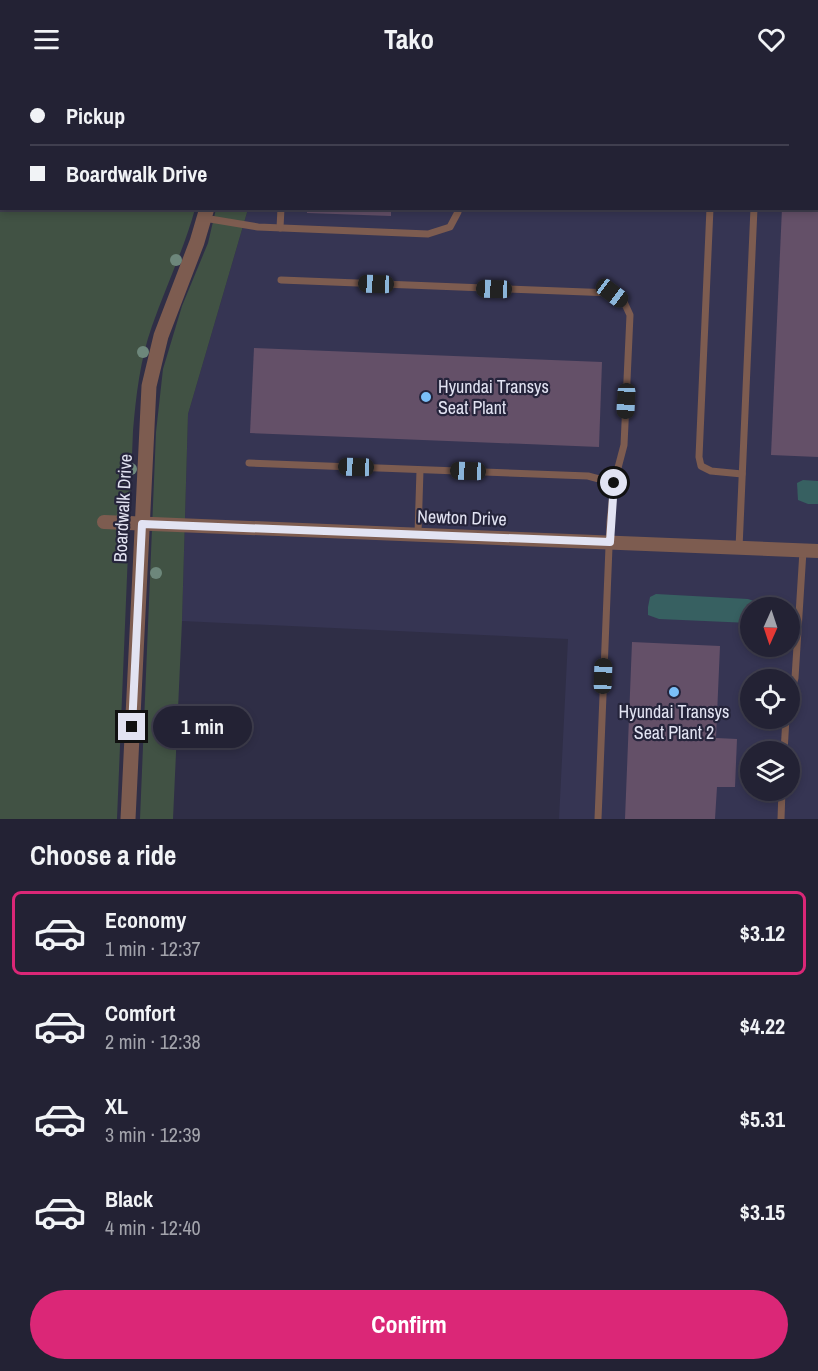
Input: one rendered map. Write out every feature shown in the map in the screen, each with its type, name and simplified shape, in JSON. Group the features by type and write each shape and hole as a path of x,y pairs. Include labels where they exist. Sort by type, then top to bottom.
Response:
{"street":[{"name":"Boardwalk Drive","path":"128,819 149,386 161,336 197,242 205,213"},
{"name":"Newton Drive","path":"104,522 818,551"}],"lane":[{"path":"280,228 281,210"},
{"path":"205,213 258,227 428,234 450,227 458,210"},
{"path":"710,210 699,457 701,466 711,471 742,474"},
{"path":"739,548 753,210"},
{"path":"282,280 612,293 624,302 630,315 624,445 614,483 608,564 598,819"},
{"path":"249,463 588,476 614,483"},
{"path":"418,534 420,470"},
{"path":"795,669 802,551"},
{"path":"781,819 782,801"}],"shaded area":[{"path":"0,210 195,210 148,339 137,391 133,431 117,819 0,819"},
{"path":"216,210 248,210 188,414 173,819 140,819 156,432 163,369 182,306 208,243"},
{"path":"248,210 818,210 818,819 559,819 568,639 182,621 188,414"},
{"path":"803,480 818,481 818,504 808,504 798,500 797,483"},
{"path":"656,594 740,599 740,623 659,619 648,615 650,597"}],"building":[{"path":"307,210 391,210 391,216 307,213"},
{"path":"782,210 818,210 818,457 771,455"},
{"name":"Hyundai Transys Seat Plant","path":"254,348 602,362 599,447 250,433"},
{"name":"Hyundai Transys Seat Plant 2","path":"632,642 720,646 716,738 737,739 735,787 717,787 715,819 625,819"}],"place":[{"name":"Hyundai Transys Seat Plant","path":"426,397"},
{"name":"Hyundai Transys Seat Plant 2","path":"674,692"}],"route":[{"path":"132,727 142,524 610,542 614,483"}]}
